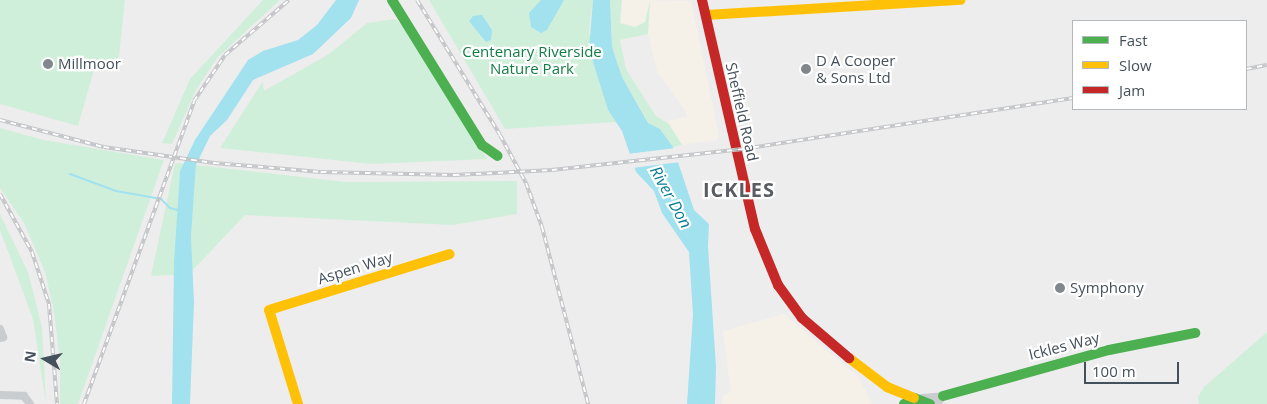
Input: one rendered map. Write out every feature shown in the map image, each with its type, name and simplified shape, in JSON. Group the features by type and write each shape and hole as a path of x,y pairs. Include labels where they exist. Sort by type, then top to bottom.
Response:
{"street":[{"path":"392,0 482,145 498,156"},
{"name":"Sheffield Road","path":"702,0 742,176 768,266 802,318 827,342 887,387 930,404"},
{"path":"706,15 961,0"},
{"name":"Aspen Way","path":"298,404 269,310 450,254"},
{"name":"Ickles Way","path":"917,398 940,400 1100,353 1195,334"},
{"name":"Sheffield Road","path":"887,387 896,404"},
{"path":"0,395 24,396 30,404"},
{"path":"904,404 917,398"}],"shaded area":[{"path":"622,0 691,1 719,136 716,140 682,145 667,121 687,117 686,112 657,71 648,34 620,40"},
{"path":"784,314 859,378 872,404 722,404 723,395 731,392 723,331"}],"green space":[{"name":"Millmoor","path":"0,0 125,0 118,66 96,63 78,126 0,104"},
{"path":"263,0 280,0 217,58 196,90 172,144 162,143 190,79"},
{"name":"Centenary Riverside Nature Park","path":"429,0 593,0 589,32 608,110 616,122 505,129"},
{"path":"610,0 622,0 620,23 635,27 645,22 650,0 648,34 620,40 626,69 656,116 669,124 682,145 673,147 660,129 649,124 622,77 612,47"},
{"path":"395,19 407,30 487,159 372,164 220,148 263,81 264,91 329,54 367,23"},
{"path":"0,128 44,140 164,160 78,404 60,404 60,362 54,312 45,272 24,223 0,188"},
{"path":"175,163 186,164 180,171 174,275 151,276"},
{"path":"196,165 346,182 517,181 517,214 453,225 245,215 192,271 191,237"},
{"path":"0,214 28,272 42,327 46,404 33,319 0,230"},
{"path":"1267,332 1267,404 1199,404 1198,397 1204,387"}],"water":[{"path":"336,0 359,0 351,18 313,54 253,80 227,120 210,136 196,165 191,237 194,302 190,404 172,404 174,262 180,171 195,140 248,60 263,51 298,40 317,25"},
{"path":"541,0 564,0 547,30 541,33 531,27 529,13"},
{"name":"River Don","path":"593,0 610,0 612,47 622,77 648,123 660,129 673,147 694,210 709,224 708,246 716,367 715,404 687,404 693,315 689,252 662,213 654,191 636,172 622,131 608,110 589,49"},
{"path":"482,15 492,30 491,40 486,42 469,21 473,16"}],"pier":[{"path":"676,148 680,162 632,168 627,154"}],"waterway":[{"path":"70,174 116,191 161,199 170,208 178,210"}],"railway":[{"path":"84,404 194,101 225,55 289,0"},
{"path":"417,0 500,135 526,183 542,227 588,404"},
{"path":"1247,69 1267,65"},
{"path":"0,120 104,147 214,163 321,172 454,175 552,170 743,149 1072,98"},
{"path":"0,194 32,252 49,304 57,404"}],"traffic: fast":[{"path":"392,0 482,145 498,156"},
{"path":"943,396 1109,350 1195,333"},
{"path":"904,404 914,398 930,404"}],"traffic: slow":[{"path":"706,15 961,0"},
{"path":"298,404 269,310 450,254"},
{"path":"849,358 887,387 914,398"}],"traffic: jam":[{"path":"702,0 755,229 778,285 802,318 849,358"}],"place":[{"name":"Millmoor","path":"48,64"},
{"name":"D A Cooper & Sons Ltd","path":"806,69"},
{"name":"Symphony","path":"1060,288"}],"district":[{"name":"ICKLES","path":"739,189"}]}
